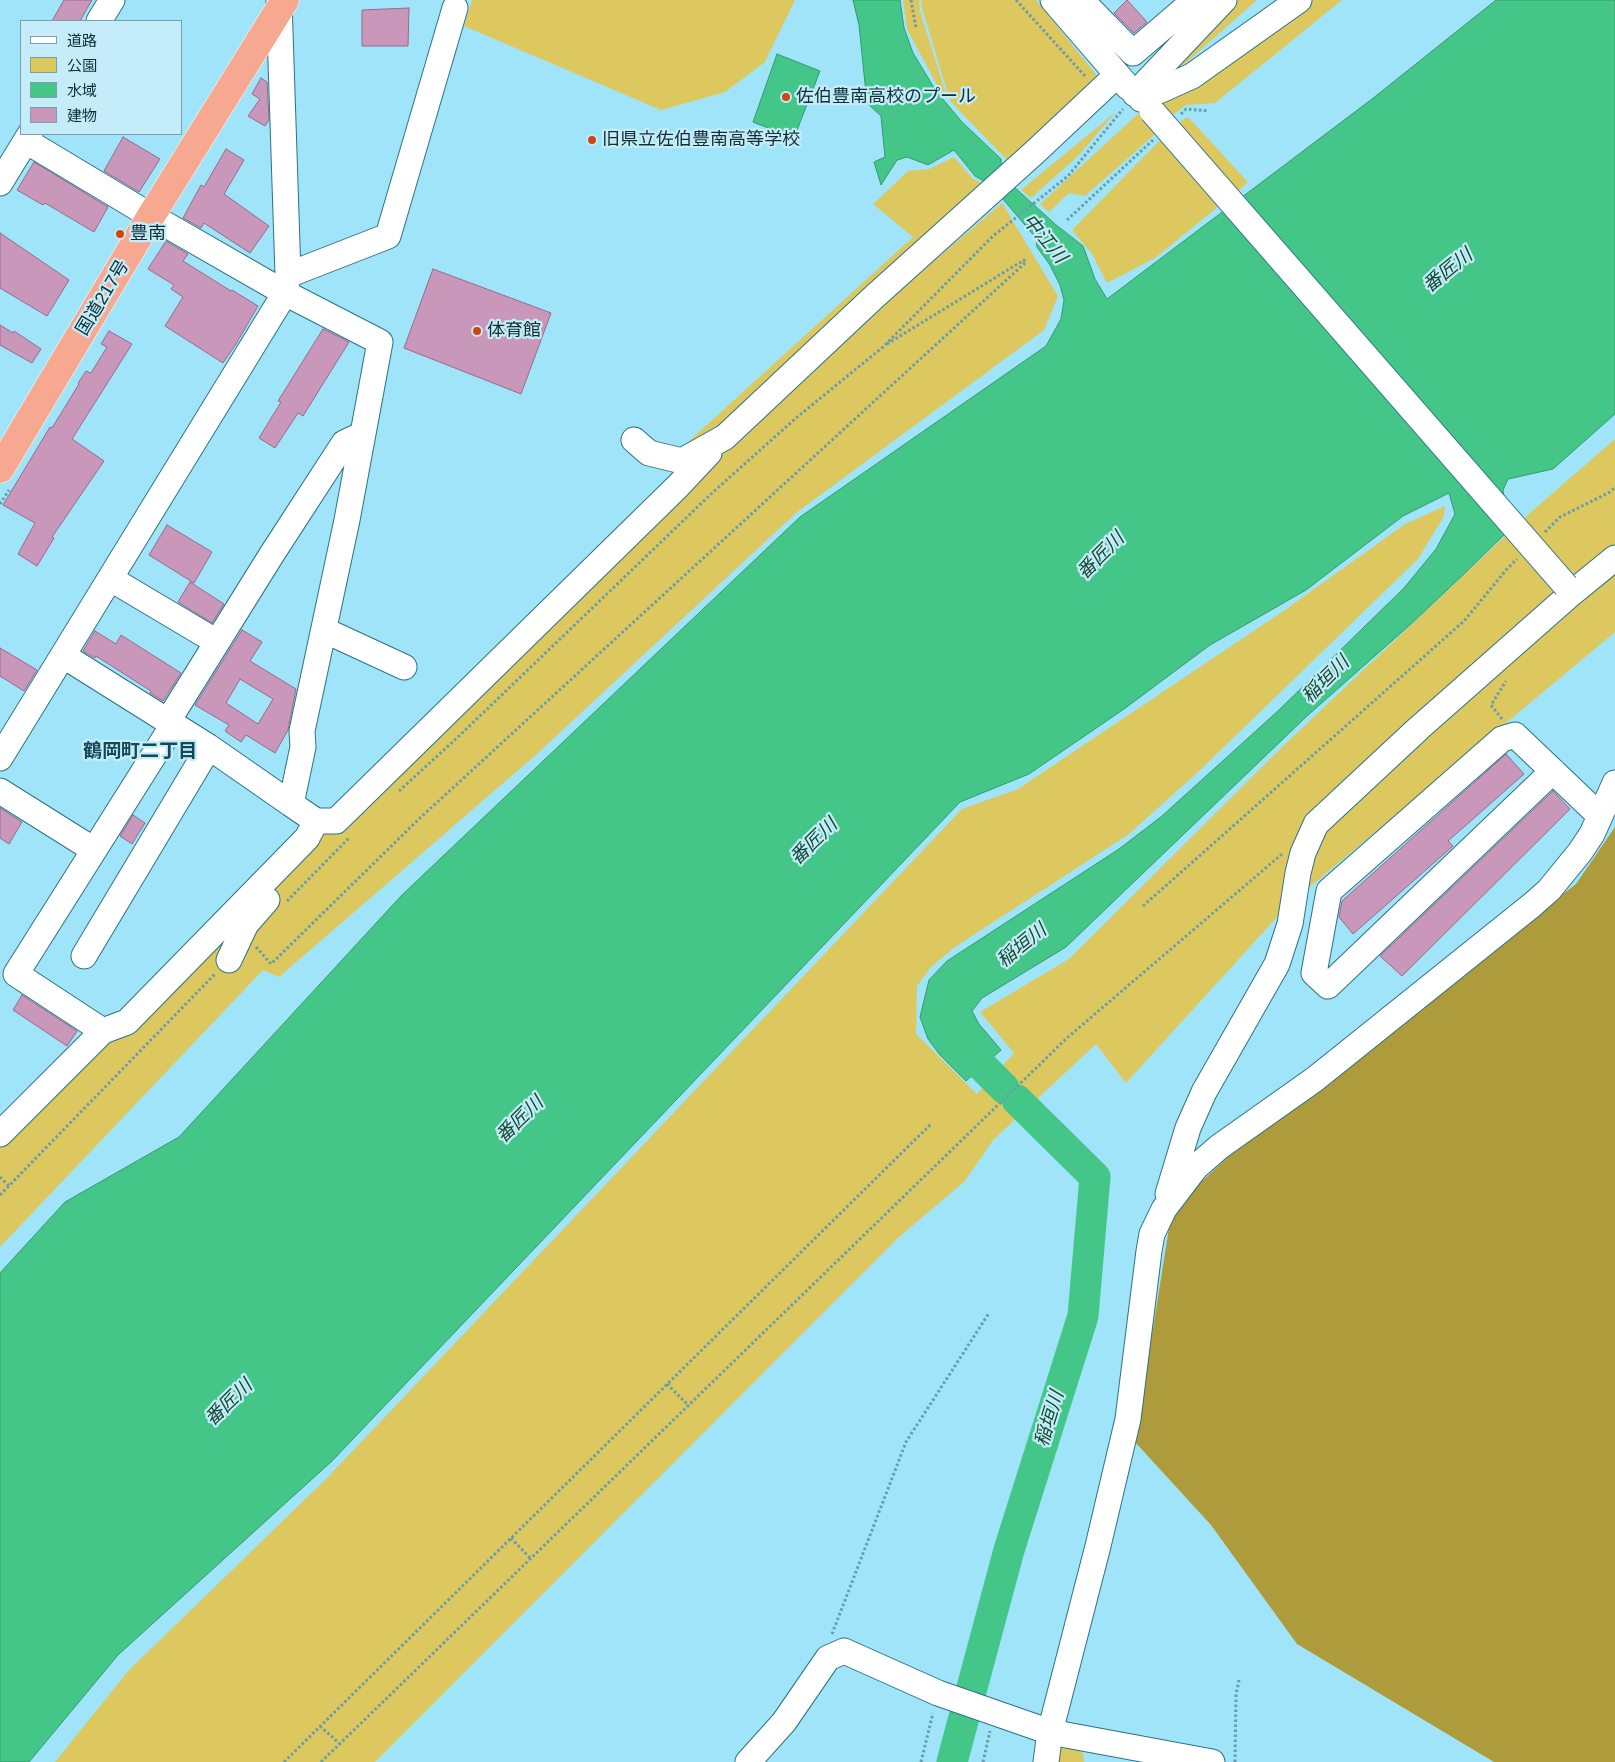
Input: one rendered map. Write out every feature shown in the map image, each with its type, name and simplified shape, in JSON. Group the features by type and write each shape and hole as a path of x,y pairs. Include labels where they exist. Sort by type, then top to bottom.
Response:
{"highway":[{"name":"国道217号","path":"0,469 281,3"}],"street":[{"path":"100,20 112,0"},
{"path":"1053,0 1569,590"},
{"path":"1081,0 1133,53 1195,0"},
{"path":"1143,101 1224,0"},
{"path":"1143,101 1192,76 1299,0"},
{"path":"0,758 64,656 286,284 281,3"},
{"path":"286,284 388,236 455,8"},
{"path":"229,960 246,924 335,825 678,486 725,437 1117,75"},
{"path":"0,183 28,137 152,216 286,284 380,342 324,630 302,731 303,746 291,804"},
{"path":"103,1031 16,974 94,850 171,723 217,642 272,554 344,443 363,434"},
{"path":"634,440 649,453 682,461 725,437"},
{"path":"1046,1762 1050,1732 1098,1546 1128,1419 1152,1234 1164,1209 1188,1128 1204,1092 1277,964 1290,924 1303,852 1316,824 1569,590 1615,558"},
{"path":"111,578 217,642"},
{"path":"324,630 404,667"},
{"path":"64,656 209,747 291,804 335,825"},
{"path":"1553,770 1328,986 1314,973 1329,891 1502,739 1515,735 1553,770 1600,816"},
{"path":"84,956 209,747"},
{"path":"1164,1209 1196,1168 1219,1147 1315,1079 1532,905 1548,890 1580,852 1592,834 1615,783"},
{"path":"0,791 94,850"},
{"path":"0,1134 103,1031 127,1022 307,838 335,825"},
{"path":"748,1762 784,1722 828,1658 844,1651 939,1693 1050,1732 1212,1762"}],"path":[{"path":"911,0 916,28"},
{"path":"1016,0 1085,76 1078,82"},
{"path":"397,793 711,494 796,418 883,347 993,236 1068,176 1143,101"},
{"path":"1179,115 1186,108 1209,111"},
{"path":"1067,220 1158,135"},
{"path":"255,945 272,964 420,818 1025,263 1024,260 883,347"},
{"path":"1540,536 1560,517 1610,492 1615,487"},
{"path":"1143,906 1464,621 1520,556"},
{"path":"1511,673 1491,705 1515,735"},
{"path":"284,904 335,825"},
{"path":"322,1762 1067,1038 1286,850"},
{"path":"0,1195 229,960"},
{"path":"284,1762 931,1124"},
{"path":"0,1177 9,1186"},
{"path":"836,1655 829,1642 906,1442 989,1313"},
{"path":"667,1384 689,1406"},
{"path":"511,1538 531,1559"},
{"path":"1235,1762 1236,1695 1240,1680"},
{"path":"921,1762 939,1693"},
{"path":"983,1762 994,1712"},
{"path":"320,1726 340,1744"}],"green space":[{"path":"472,0 795,0 765,62 725,92 661,110 464,26"},
{"path":"903,0 919,0 920,11 947,97 937,85 907,29"},
{"path":"921,0 1036,0 1098,77 1010,163 950,101"},
{"path":"1234,0 1257,0 1171,76 1165,75"},
{"path":"1311,0 1342,0 1215,103 1186,105 1170,117 1160,104"},
{"path":"1117,111 1078,156 1031,198 1021,190"},
{"path":"1140,112 1148,112 1162,128 1085,196 1069,193 1049,212 1040,204"},
{"path":"1188,117 1248,182 1236,193 1174,125"},
{"path":"1166,134 1225,201 1155,258 1107,283 1092,254 1072,230"},
{"path":"954,157 973,179 988,186 722,428 676,453 913,237 873,204 908,171 929,169"},
{"path":"1002,203 1058,296 1044,330 796,513 538,753 279,977 263,970 0,1247 0,1145 101,1043 684,489 892,297"},
{"path":"1615,439 1615,632 1288,905 1126,1083 1096,1044 993,1140 965,1181 899,1237 375,1762 55,1762 129,1670 326,1479 962,809 1018,789 1282,612 1405,524 1445,506 1444,516 1418,559 1197,773 1129,834 955,947 931,967 917,986 916,1034 977,1094 1014,1053 980,1012 1069,959 1282,747 1523,519"},
{"path":"1059,1741 1081,1745 1084,1762 1054,1762"}],"shaded area":[{"path":"1615,827 1615,1762 1494,1762 1297,1644 1211,1525 1135,1442 1172,1209 1258,1129 1576,884"}],"water":[{"path":"853,0 900,0 904,28 913,53 936,91 962,122 1001,159 1002,176 1055,224 1083,246 1095,279 1107,299 1372,99 1496,0 1615,0 1615,414 1553,469 1508,479 1503,490 1509,530 1411,624 1307,716 1066,947 982,998 972,1011 979,1024 1001,1050 966,1081 940,1055 928,1039 920,1017 929,980 947,961 1119,849 1162,816 1279,710 1404,588 1436,549 1455,514 1449,493 1403,516 1306,590 1210,645 1124,709 1029,774 960,802 332,1461 118,1655 29,1762 0,1762 0,1273 65,1202 179,1137 402,895 800,517 1046,346 1061,319 1064,300 1060,285 1050,265 1037,247 1036,238 991,185 975,176 954,150 928,165 907,157 897,160 881,185 874,162 885,157 881,116 867,103 859,25"},
{"name":"佐伯豊南高校のプール","path":"777,54 820,71 794,138 753,122"}],"building":[{"path":"64,0 92,0 81,20 53,20"},
{"path":"1127,0 1147,22 1134,33 1114,13"},
{"path":"409,8 408,46 362,46 362,10"},
{"path":"261,78 267,82 269,120 265,126 248,116 260,99 252,94"},
{"path":"123,137 160,159 139,192 104,171"},
{"path":"226,149 244,160 224,194 269,226 250,253 204,223 201,228 183,218 201,185 204,187"},
{"path":"34,162 108,207 94,232 45,203 43,205 17,190"},
{"path":"0,233 69,280 47,316 0,288"},
{"path":"166,241 188,254 183,261 258,306 223,363 165,326 183,297 171,289 174,285 148,269"},
{"name":"体育館","path":"433,269 551,313 521,394 404,348"},
{"path":"0,325 13,333 14,331 41,349 32,363 0,345"},
{"path":"323,329 349,342 303,416 298,413 275,448 259,438 281,402 278,401"},
{"path":"109,331 132,344 72,439 104,461 52,537 54,538 37,566 18,554 35,523 3,505 78,383 86,371 91,373 107,347 101,344"},
{"path":"167,525 212,552 194,583 149,555"},
{"path":"190,582 224,604 212,623 178,602"},
{"path":"242,630 262,642 250,661 296,689 288,730 275,753 246,735 241,742 225,731 229,725 195,705","holes":["240,679 273,699 258,724 226,703"]},
{"path":"95,631 116,644 121,635 181,673 163,701 150,693 151,691 96,656 95,658 83,651"},
{"path":"0,648 37,670 24,691 0,676"},
{"path":"1506,754 1524,774 1448,841 1453,846 1353,934 1339,917 1342,901"},
{"path":"1553,791 1570,809 1402,976 1380,956"},
{"path":"0,808 22,822 9,844 0,838"},
{"path":"133,815 145,823 132,844 120,836"},
{"path":"22,995 77,1031 67,1046 13,1010"}],"waterway":[{"name":"稲垣川","path":"962,1031 967,1051 1004,1088"},
{"name":"稲垣川","path":"952,1762 1009,1550 1083,1316 1095,1177 1017,1100"}],"place":[{"name":"佐伯豊南高校のプール","path":"786,97"},
{"name":"旧県立佐伯豊南高等学校","path":"592,140"},
{"name":"豊南","path":"120,234"},
{"name":"体育館","path":"477,331"}],"district":[{"name":"鶴岡町二丁目","path":"140,752"}],"water label":[{"name":"中江川","path":"1044,239"},
{"name":"番匠川","path":"1448,271"},
{"name":"番匠川","path":"1101,556"},
{"name":"番匠川","path":"814,842"},
{"name":"番匠川","path":"520,1120"},
{"name":"番匠川","path":"229,1403"}]}
